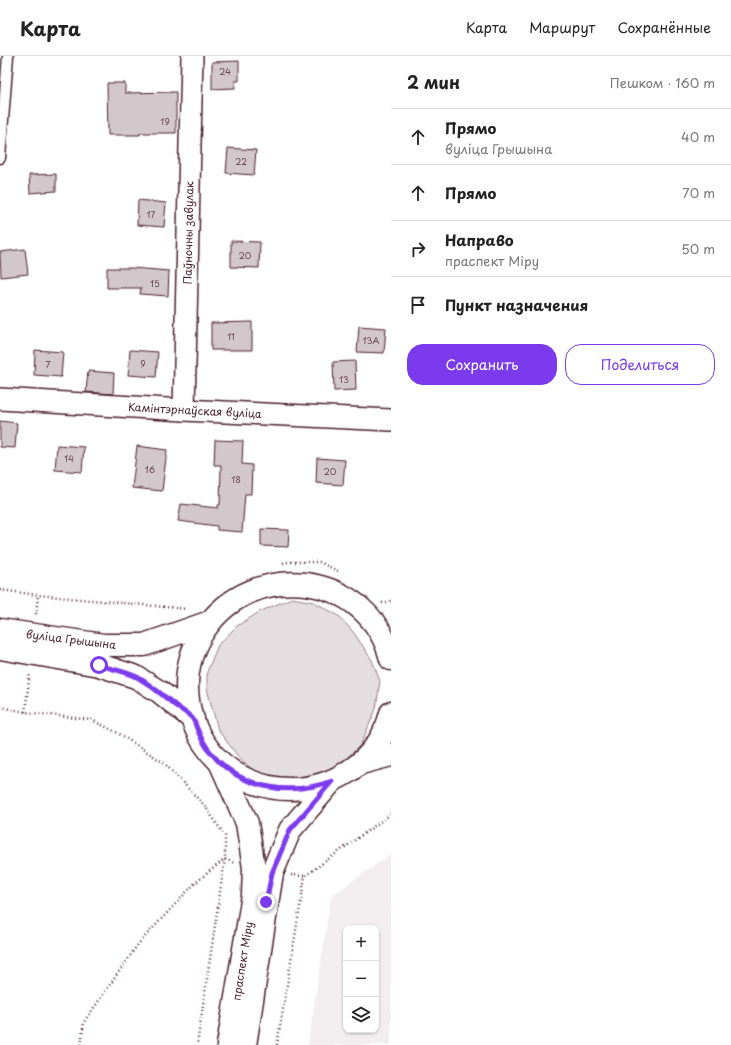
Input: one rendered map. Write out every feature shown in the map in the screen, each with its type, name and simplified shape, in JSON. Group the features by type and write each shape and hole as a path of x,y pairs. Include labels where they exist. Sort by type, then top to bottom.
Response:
{"main road":[{"path":"391,659 383,637 374,623 362,610 338,594 317,586 300,583 266,585 235,599 222,609 210,622 200,636 193,652 189,668 188,691 188,703 199,735 220,762 234,773 248,781 282,790 299,790 316,787 347,773 361,763 372,750 382,736 391,713"},
{"name":"вуліца Грышына","path":"0,630 104,645 144,645 210,622"},
{"name":"вуліца Грышына","path":"0,648 99,665 136,677 160,692 193,719"},
{"path":"361,763 391,755"},
{"name":"праспект Міру","path":"220,762 247,824 254,868 253,895 228,1045"},
{"name":"праспект Міру","path":"245,1045 272,873 290,830 332,781"}],"street":[{"name":"Паўночны завулак","path":"184,410 192,56"},
{"name":"Камінтэрнаўская вуліца","path":"0,399 391,420"}],"lane":[{"path":"0,158 8,56"}],"path":[{"path":"282,564 288,562 319,562 344,574"},
{"path":"0,590 189,609"},
{"path":"36,614 38,595"},
{"path":"377,599 385,608"},
{"path":"382,603 391,601"},
{"path":"25,712 30,672"},
{"path":"0,707 25,712 92,720 118,733 164,763 205,806 225,836 225,860 197,1045"},
{"path":"286,875 305,876 391,814"},
{"path":"81,1045 84,1022 139,942 195,883 225,860"},
{"path":"277,1045 305,876"}],"shaded area":[{"path":"292,598 314,602 339,616 354,633 372,660 380,681 376,709 361,744 338,768 281,783 256,773 237,755 218,730 207,689 207,672 218,645 237,626 261,611"},
{"path":"391,854 391,1045 308,1045 331,896"}],"building":[{"path":"239,61 239,81 235,81 235,88 212,89 212,62"},
{"path":"107,83 125,83 125,93 176,92 176,133 108,135"},
{"path":"228,148 256,150 254,175 226,173"},
{"path":"56,174 56,191 30,193 29,175"},
{"path":"138,200 166,203 164,227 137,225"},
{"path":"231,241 260,242 259,268 231,267"},
{"path":"25,249 28,274 1,277 0,252"},
{"path":"107,268 132,268 169,271 168,296 140,294 141,288 107,288"},
{"path":"252,322 252,350 211,350 211,323"},
{"path":"359,326 386,328 384,353 357,352"},
{"path":"35,350 63,352 61,377 34,375"},
{"path":"130,350 158,352 156,377 128,375"},
{"path":"355,361 356,390 334,391 333,362"},
{"path":"88,371 114,373 113,394 86,392"},
{"path":"0,421 17,423 15,448 0,447"},
{"path":"215,440 243,441 242,464 252,465 251,494 245,494 242,532 217,530 217,526 178,521 181,504 218,508 218,505 220,505 221,465 214,465"},
{"path":"57,445 84,447 82,472 55,470"},
{"path":"137,446 167,450 162,491 132,488"},
{"path":"317,458 345,460 343,485 316,483"},
{"path":"261,529 289,530 288,547 261,546"}],"route":[{"path":"99,665 136,677 160,692 193,719 199,735 209,750 220,762 234,773 248,781 265,787 282,790 299,790 316,787 332,781 290,830 272,873 266,902"}]}
